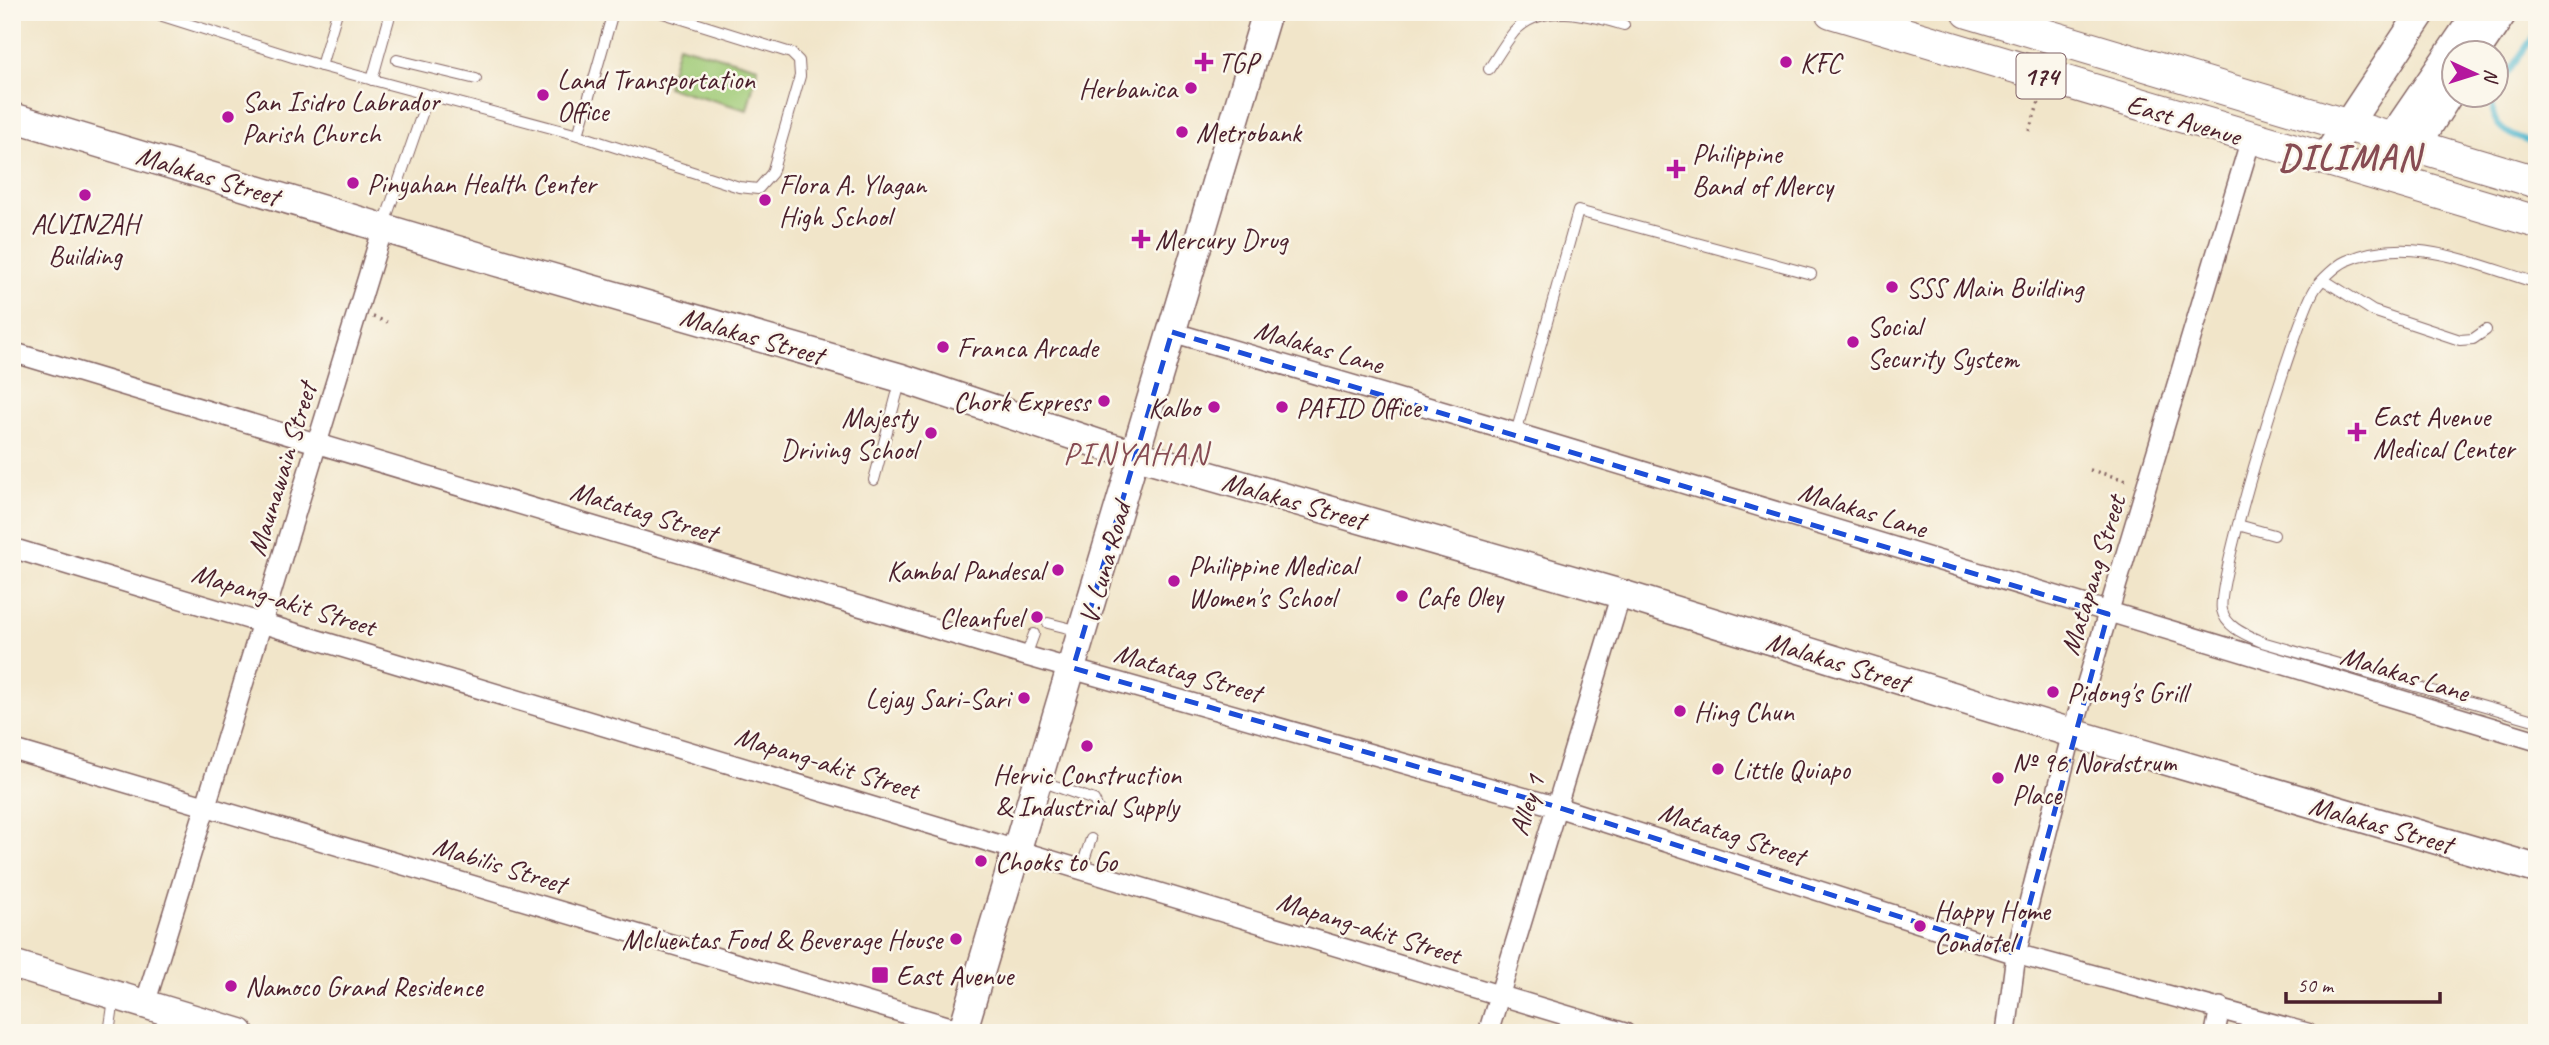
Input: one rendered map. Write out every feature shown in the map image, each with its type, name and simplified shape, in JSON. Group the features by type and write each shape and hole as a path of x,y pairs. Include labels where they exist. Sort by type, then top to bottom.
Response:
{"main road":[{"name":"East Avenue","path":"1831,12 2537,222"},
{"name":"East Avenue","path":"1968,12 2537,182"}],"street":[{"name":"V. Luna Road","path":"966,1032 1267,12"},
{"path":"2324,160 2422,12"},
{"path":"2381,176 2477,12"},
{"path":"2485,38 2503,12"},
{"path":"2403,142 2440,102"},
{"name":"Malakas Street","path":"12,117 901,378 1136,454 1621,594 2072,733 2537,869"},
{"name":"Matapang Street","path":"2006,1033 2016,954 2072,733 2251,139"},
{"name":"Maunawain Street","path":"145,1004 383,228"},
{"name":"Malakas Lane","path":"1172,332 1517,430 2109,614 2537,741"},
{"name":"Matatag Street","path":"12,352 1026,656 1554,806 2016,954 2220,1007 2308,1033"},
{"name":"Mapang-akit Street","path":"12,548 1625,1033"},
{"name":"Alley 1","path":"1488,1033 1554,806 1621,594"},
{"name":"Mabilis Street","path":"12,749 966,1032"},
{"path":"12,964 240,1033"},
{"path":"2215,1033 2220,1007"}],"lane":[{"path":"150,12 321,66 578,135 739,187 758,189 772,173 800,76 799,61 791,53 660,12"},
{"path":"321,66 337,12"},
{"path":"372,80 391,12"},
{"path":"578,135 613,12"},
{"path":"1489,69 1515,31 1532,18 1549,13 1573,13 1623,25"},
{"path":"397,60 476,79"},
{"name":"Maunawain Street","path":"383,228 423,111"},
{"path":"1517,430 1578,211 1811,274"},
{"path":"2537,283 2429,251 2380,248 2343,262 2324,280 2316,288 2296,333 2238,525 2221,595 2222,611 2239,631 2262,642 2537,721"},
{"path":"2324,280 2373,311 2459,340 2473,339 2486,330"},
{"path":"874,480 901,378"},
{"path":"2238,525 2274,535"},
{"path":"1048,623 1084,632"},
{"path":"1026,656 1034,634"},
{"path":"1039,780 1094,800 1100,811"},
{"path":"1081,869 1091,839"},
{"path":"108,1033 115,995"}],"path":[{"path":"2029,131 2039,102"},
{"path":"2090,470 2120,478"}],"highlighted area":[{"path":"1172,332 2108,614 2016,954 1554,806 1073,668"}],"green space":[{"path":"678,45 758,67 747,110 667,87"}],"waterway":[{"path":"2510,70 2537,31"},
{"path":"2493,108 2502,129 2537,144"}],"place":[{"name":"TGP","path":"1204,62"},
{"name":"KFC","path":"1786,62"},
{"name":"Herbanica","path":"1191,88"},
{"name":"Land Transportation Office","path":"543,95"},
{"name":"San Isidro Labrador Parish Church","path":"228,117"},
{"name":"Metrobank","path":"1182,132"},
{"name":"Philippine Band of Mercy","path":"1676,169"},
{"name":"Pinyahan Health Center","path":"353,183"},
{"name":"ALVINZAH Building","path":"85,195"},
{"name":"Flora A. Ylagan High School","path":"765,200"},
{"name":"Mercury Drug","path":"1141,239"},
{"name":"SSS Main Building","path":"1892,287"},
{"name":"Social Security System","path":"1853,342"},
{"name":"Franca Arcade","path":"943,347"},
{"name":"Chork Express","path":"1104,401"},
{"name":"Kalbo","path":"1214,407"},
{"name":"PAFID Office","path":"1282,407"},
{"name":"East Avenue Medical Center","path":"2357,432"},
{"name":"Majesty Driving School","path":"931,433"},
{"name":"Kambal Pandesal","path":"1058,570"},
{"name":"Philippine Medical Women's School","path":"1174,581"},
{"name":"Cafe Oley","path":"1402,596"},
{"name":"Cleanfuel","path":"1037,617"},
{"name":"Pidong's Grill","path":"2053,692"},
{"name":"Lejay Sari-Sari","path":"1024,698"},
{"name":"Hing Chun","path":"1680,711"},
{"name":"Hervic Construction & Industrial Supply","path":"1087,746"},
{"name":"Little Quiapo","path":"1718,769"},
{"name":"№ 96 Nordstrum Place","path":"1998,778"},
{"name":"Chooks to Go","path":"981,861"},
{"name":"Happy Home Condotel","path":"1920,926"},
{"name":"Mcluentas Food & Beverage House","path":"956,939"},
{"name":"East Avenue","path":"880,975"},
{"name":"Namoco Grand Residence","path":"231,986"}],"district":[{"name":"DILIMAN","path":"2350,157"},
{"name":"PINYAHAN","path":"1136,453"}]}
